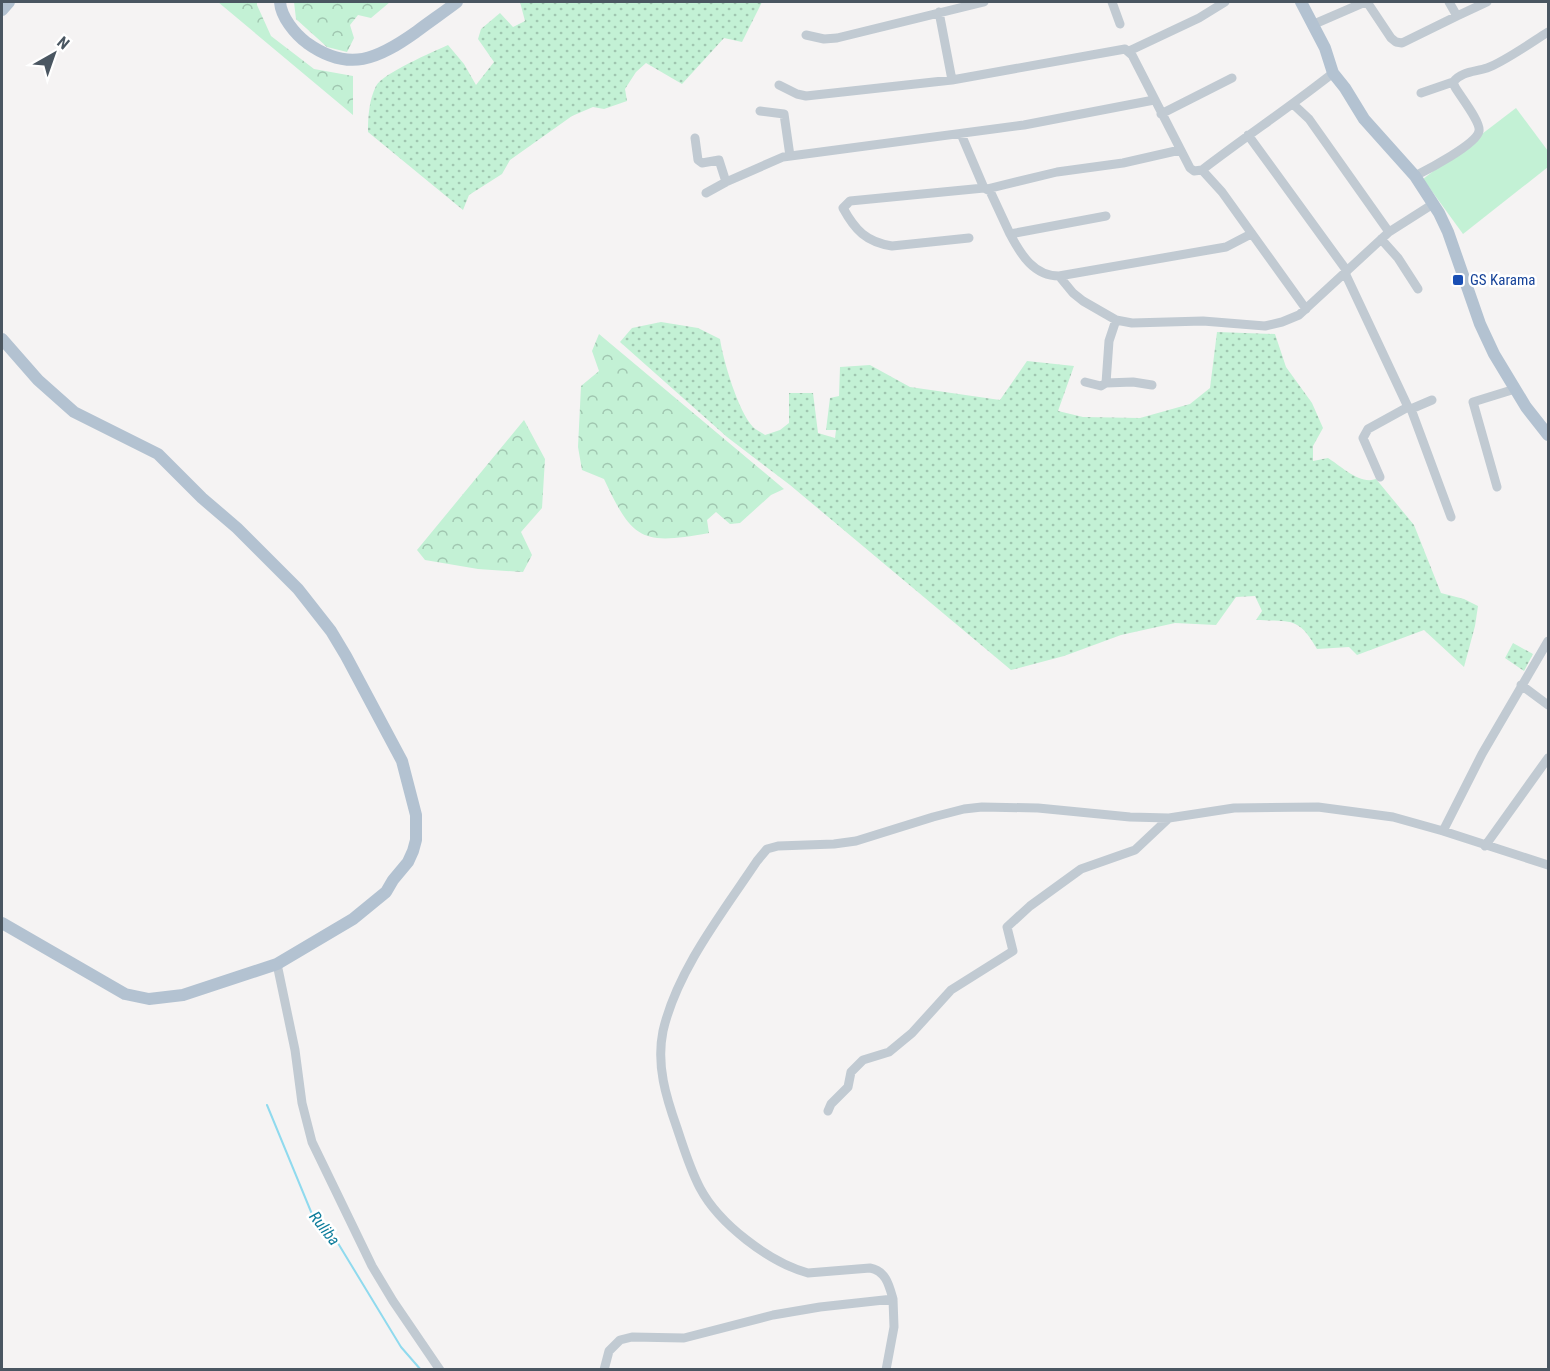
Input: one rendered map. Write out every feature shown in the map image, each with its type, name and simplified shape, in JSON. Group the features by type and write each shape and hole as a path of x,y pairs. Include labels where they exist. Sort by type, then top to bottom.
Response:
{"main road":[{"path":"2,10 9,2"},
{"path":"280,2 280,8 302,40 325,54 354,60 369,58 390,50 457,2"},
{"path":"1301,2 1325,48 1333,73 1364,119 1415,176 1433,204 1448,232 1487,339 1515,389 1548,435"},
{"path":"2,339 38,380 74,412 158,454 298,589 331,631 402,761 416,815 416,840 408,862 386,892 353,919 277,964 183,995 165,999 136,998 112,987 2,923"}],"street":[{"path":"806,35 825,39 837,38 981,2"},
{"path":"1112,2 1120,24"},
{"path":"779,85 807,96 952,80 1125,49 1129,51 1199,18 1225,2"},
{"path":"1312,25 1366,2 1391,38 1402,43 1487,2"},
{"path":"1449,2 1457,16"},
{"path":"939,12 952,80"},
{"path":"1421,93 1453,82 1461,74 1489,67 1548,33"},
{"path":"1129,51 1180,150 1194,171 1202,170 1333,73"},
{"path":"1161,114 1233,78"},
{"path":"1415,176 1452,155 1476,138 1479,131 1478,123 1453,82"},
{"path":"706,193 772,161 790,156 961,134 1154,100"},
{"path":"1293,104 1309,119 1389,232"},
{"path":"760,111 784,114 790,156"},
{"path":"961,134 1010,234 1027,261 1045,274 1059,276 1226,247 1251,234"},
{"path":"1248,135 1346,272 1410,408 1451,517"},
{"path":"695,138 698,160 702,163 719,160 726,182"},
{"path":"969,238 892,246 882,244 863,235 843,208 850,201 986,188 1057,172 1123,163 1180,150"},
{"path":"1202,170 1222,192 1305,309"},
{"path":"1059,276 1083,301 1116,320 1132,323 1203,321 1265,326 1299,315 1389,232 1433,204"},
{"path":"1010,234 1106,216"},
{"path":"1381,239 1398,258 1418,289"},
{"path":"1106,382 1109,341 1116,320"},
{"path":"1085,382 1101,386 1106,382 1152,385"},
{"path":"1497,487 1473,402 1515,389"},
{"path":"1380,477 1363,438 1364,433 1410,408 1432,400"},
{"path":"1443,831 1482,754 1548,641"},
{"path":"1521,685 1548,705"},
{"path":"1485,846 1548,758"},
{"path":"886,1370 894,1327 893,1299 885,1278 876,1269 870,1268 808,1273 779,1261 725,1222 701,1190 691,1170 661,1072 664,1030 684,976 757,861 767,849 778,846 856,841 933,817 982,807 1038,808 1130,817 1169,818 1234,808 1318,807 1393,817 1548,865"},
{"path":"828,1111 831,1104 848,1087 851,1072 863,1060 889,1052 912,1033 951,990 1013,951 1007,927 1030,906 1081,869 1136,850 1169,818"},
{"path":"277,964 295,1050 302,1103 316,1151 372,1266 440,1370"},
{"path":"603,1370 609,1351 620,1340 632,1337 684,1338 773,1315 893,1299"}],"green space":[{"path":"218,2 257,2 271,36 314,69 353,76 353,115"},
{"path":"294,2 390,2 371,18 358,15 350,25 354,38 347,52 327,47 296,19"},
{"path":"520,2 762,2 742,42 724,38 682,84 646,63 636,72 625,89 627,101 604,109 593,107 572,116 510,160 502,174 469,195 463,210 368,132 372,97 376,86 388,75 448,45 464,64 476,85 494,62 478,39 481,29 500,13 513,27 525,21"},
{"path":"1516,108 1548,151 1548,167 1463,234 1423,179"},
{"path":"661,322 698,328 720,339 728,372 742,409 753,427 765,435 780,430 789,423 789,393 813,393 818,433 835,438 836,430 826,430 830,398 839,396 840,367 870,365 910,387 1000,400 1027,361 1074,366 1058,411 1083,417 1140,418 1190,404 1210,388 1217,332 1275,334 1286,367 1312,403 1323,428 1313,446 1313,461 1328,458 1357,477 1376,479 1414,525 1441,593 1464,599 1478,606 1464,667 1424,630 1357,655 1349,647 1317,649 1299,626 1286,621 1256,620 1262,611 1255,596 1236,597 1216,625 1175,623 1121,635 1064,656 1011,670 790,485 727,437 620,342 632,328"},
{"path":"599,334 784,489 771,495 740,523 730,524 716,512 707,520 709,533 686,537 654,538 642,534 632,526 614,500 604,479 582,470 578,447 581,386 599,371 592,351"},
{"path":"524,420 545,459 542,508 521,532 532,555 523,572 478,569 425,560 417,550"},
{"path":"1513,643 1533,654 1524,671 1505,658"}],"waterway":[{"name":"Ruliba","path":"267,1105 314,1219 333,1235 401,1347 421,1370"}],"place":[{"name":"GS Karama","path":"1458,280"}]}
